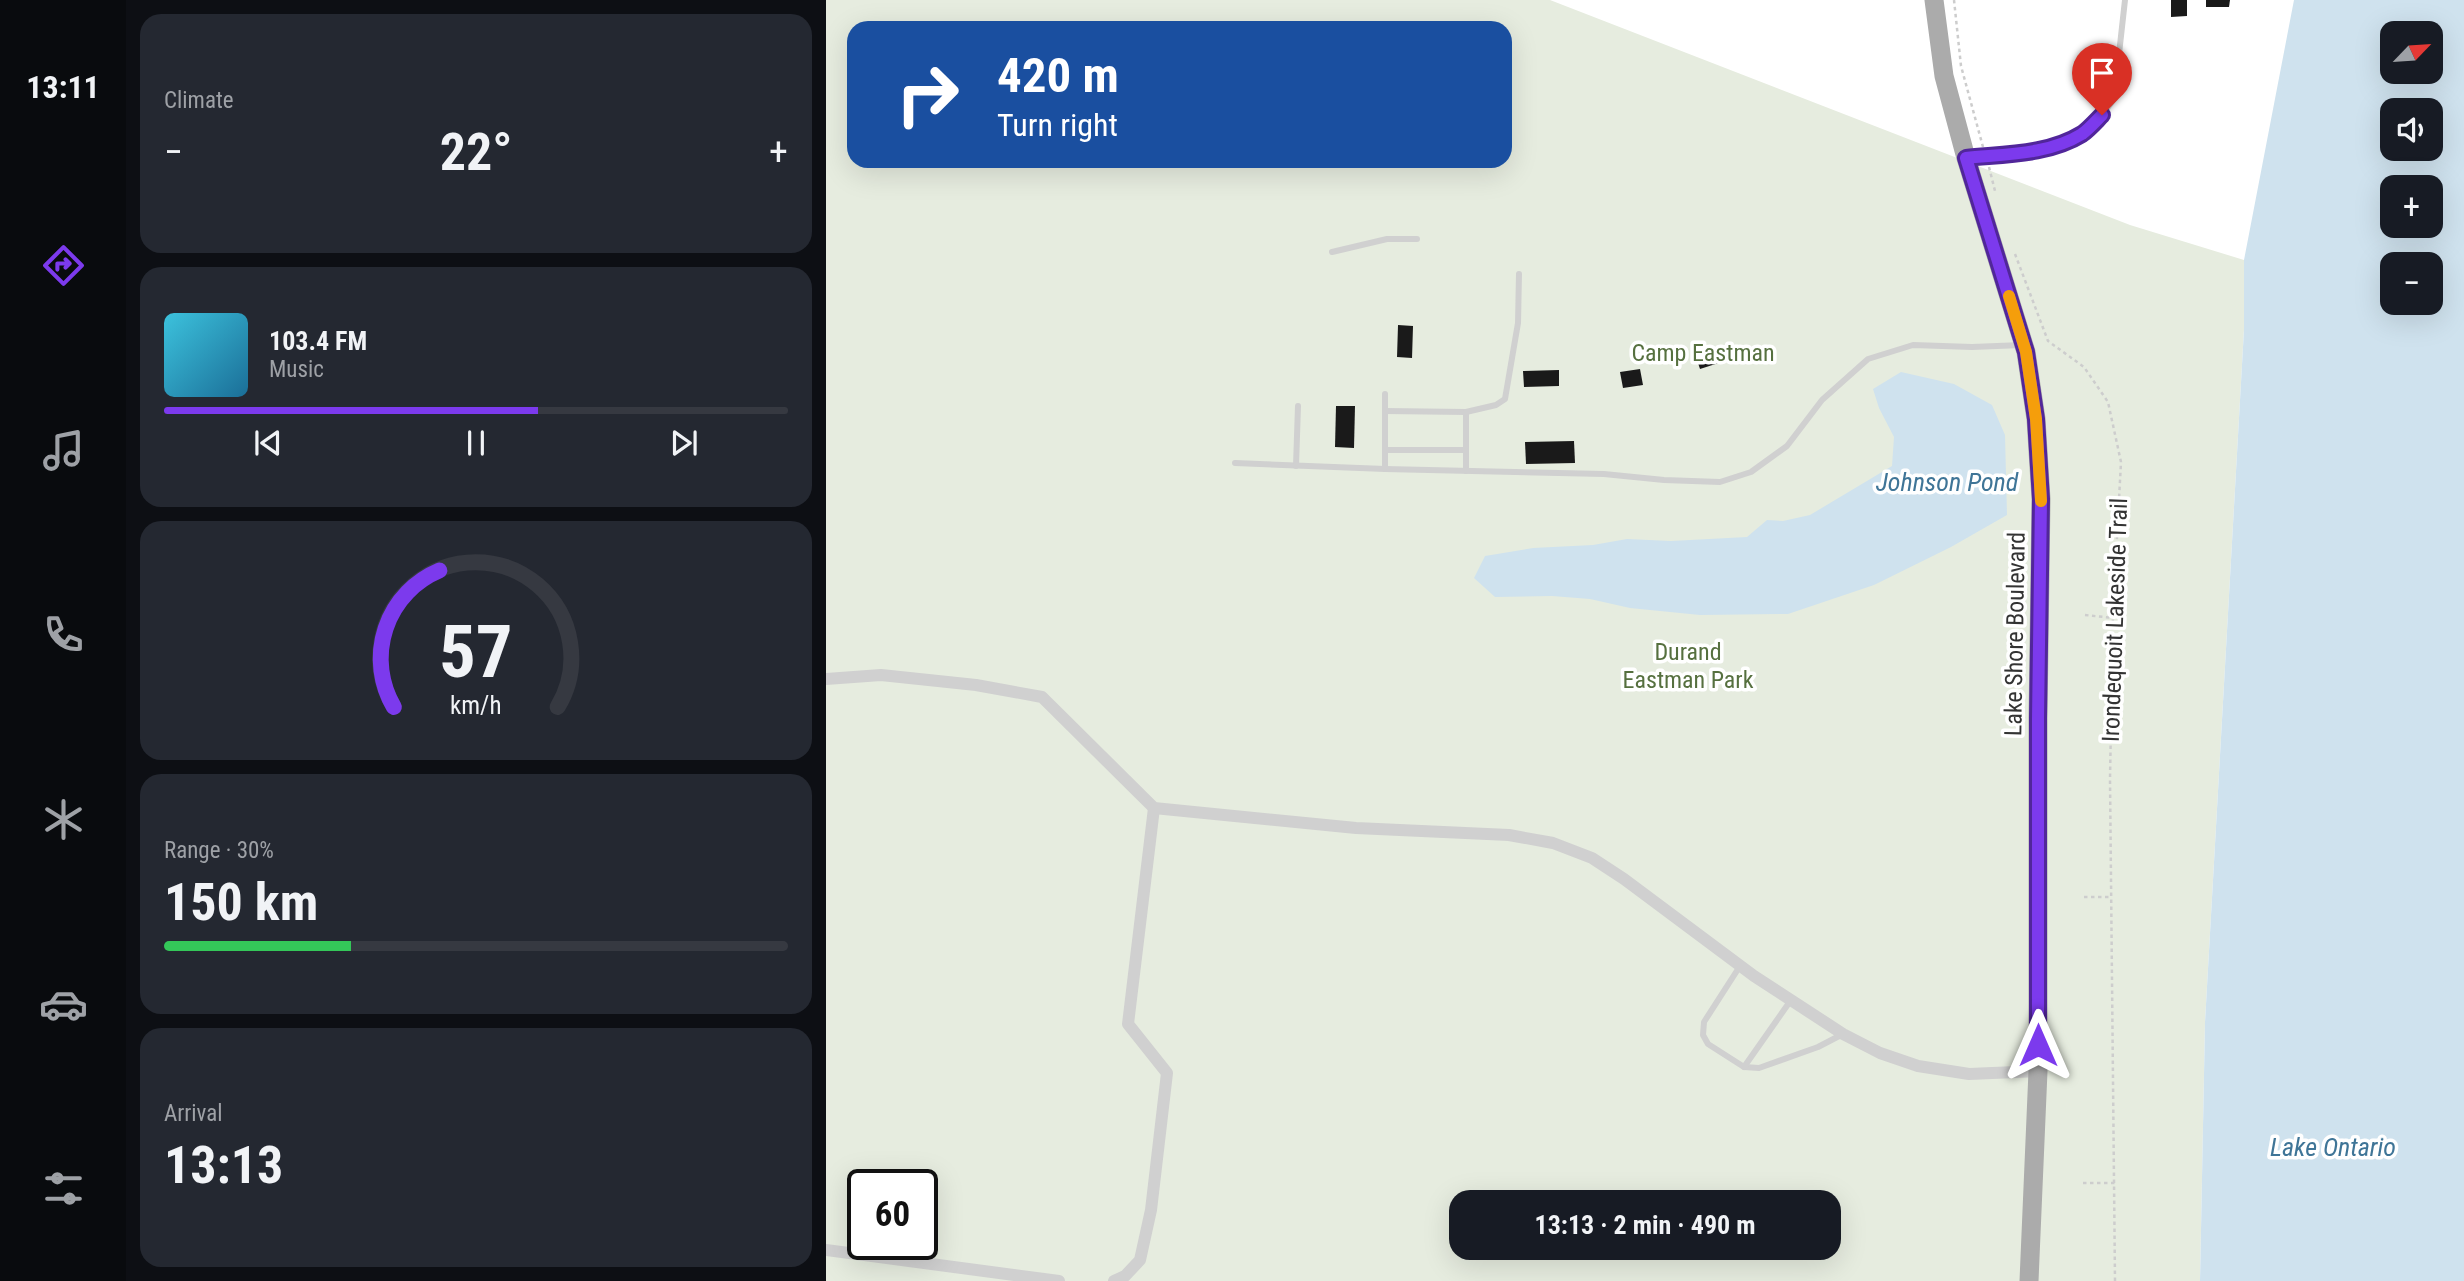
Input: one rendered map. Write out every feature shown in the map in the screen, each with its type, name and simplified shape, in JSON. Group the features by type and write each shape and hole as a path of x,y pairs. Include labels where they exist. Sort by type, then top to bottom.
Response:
{"main road":[{"name":"Lake Shore Boulevard","path":"1934,0 1944,76 1976,157 2024,345 2036,419 2041,499 2038,1071 2029,1281"}],"street":[{"path":"826,679 881,675 976,685 1042,697 1154,808 1356,828 1509,835 1553,843 1592,858 1625,879 1740,966 1843,1034 1880,1053 1918,1066 1969,1074 2038,1071"},
{"path":"1114,1281 1125,1276 1140,1260 1151,1210 1167,1073 1128,1024 1154,808"},
{"path":"826,1250 1059,1281"}],"lane":[{"path":"1976,157 2060,145 2083,133 2102,115 2114,99 2125,0"},
{"path":"1332,251 1387,239 1417,239"},
{"path":"1385,411 1466,412 1496,405 1505,399 1518,323 1519,274"},
{"path":"1235,463 1604,474 1720,482 1751,472 1787,446 1822,400 1868,359 1913,345 2024,345"},
{"path":"1385,394 1385,469"},
{"path":"1296,466 1298,406"},
{"path":"1465,471 1466,412"},
{"path":"1385,450 1465,450"},
{"path":"1740,966 1704,1021 1703,1035 1708,1044 1744,1067 1759,1068 1818,1047 1843,1034"},
{"path":"1744,1067 1791,1000"}],"path":[{"path":"1954,0 1961,66 1976,157 1996,195"},
{"name":"Irondequoit Lakeside Trail","path":"2011,246 2048,341 2084,367 2108,402 2121,462 2113,618 2110,779 2115,1281"},
{"path":"2085,615 2113,618"},
{"path":"2084,897 2111,897"},
{"path":"2083,1183 2115,1183"}],"green space":[{"name":"Durand Eastman Park","path":"826,0 1550,0 2130,225 2244,260 2244,329 2205,1022 2200,1281 826,1281"}],"water":[{"name":"Lake Ontario","path":"2294,0 2464,0 2464,1281 2200,1281 2205,1022 2244,329 2244,260"},
{"name":"Johnson Pond","path":"1901,372 1954,384 1992,405 2005,435 2007,515 1951,547 1874,585 1788,614 1700,615 1630,608 1590,599 1552,596 1495,597 1474,578 1485,556 1533,548 1593,545 1627,539 1671,541 1747,537 1767,520 1783,521 1810,515 1892,466 1894,437 1879,408 1873,389"}],"building":[{"path":"2171,0 2187,0 2187,16 2171,17"},
{"path":"2206,0 2230,0 2229,7 2206,7"},
{"path":"1398,325 1413,326 1412,358 1397,357"},
{"path":"1724,348 1728,360 1700,369 1696,357"},
{"path":"1640,369 1643,385 1623,388 1620,372"},
{"path":"1559,370 1559,386 1524,387 1523,371"},
{"path":"1336,406 1355,406 1354,448 1335,447"},
{"path":"1574,441 1575,463 1526,464 1525,442"}],"slow traffic":[{"path":"2009,296 2026,352 2036,419 2041,501"}],"route":[{"path":"2038,1045 2041,499 2036,419 2026,352 1966,158 2060,145 2083,133 2102,115"}],"park label":[{"name":"Camp Eastman","path":"1703,353"}]}
